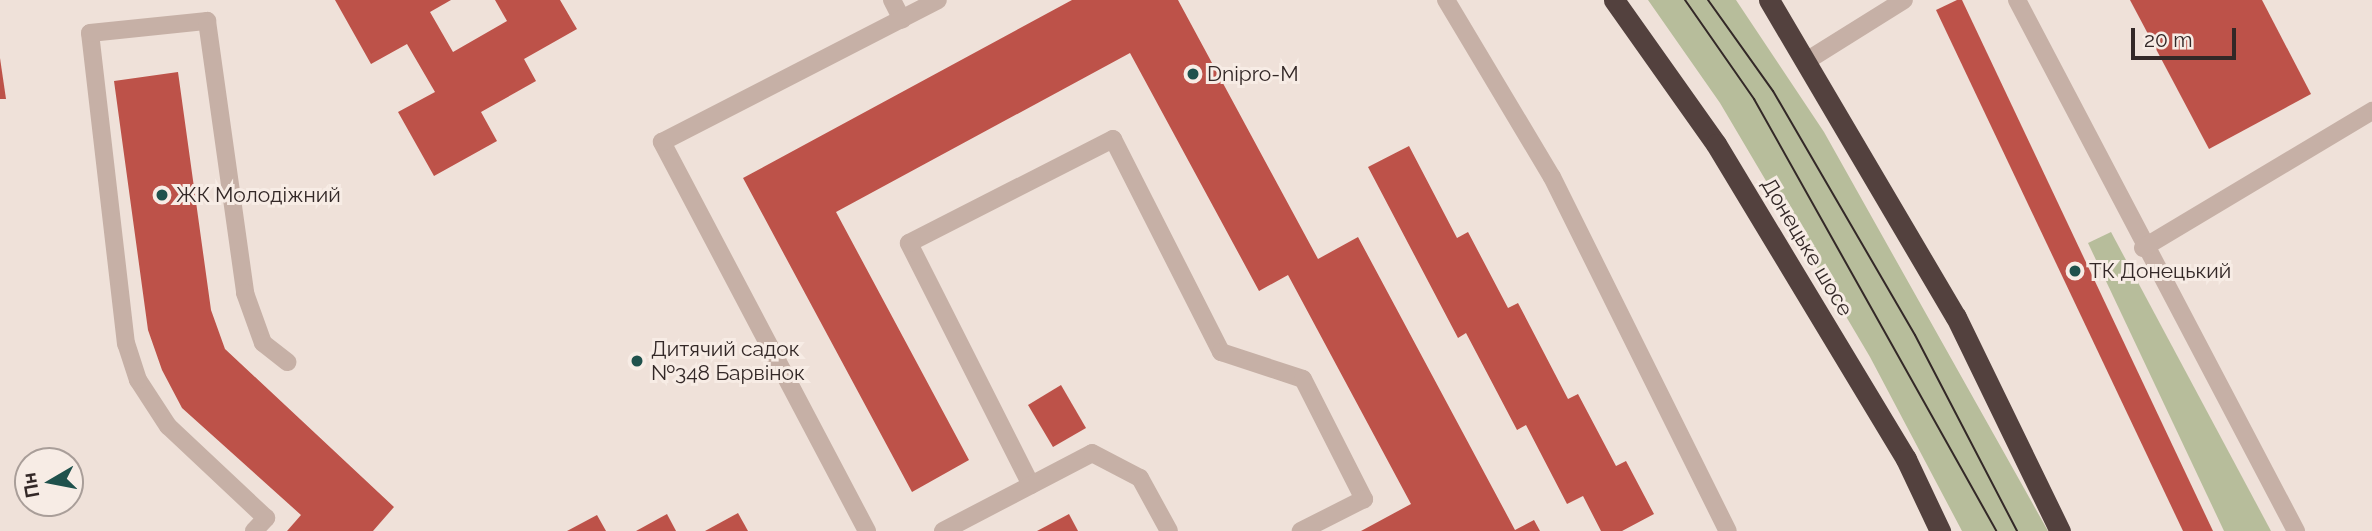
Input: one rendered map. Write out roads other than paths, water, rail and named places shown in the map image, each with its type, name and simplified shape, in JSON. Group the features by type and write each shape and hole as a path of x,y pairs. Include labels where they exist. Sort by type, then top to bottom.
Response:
{"highway":[{"name":"Донецьке шосе","path":"1614,0 1716,144 1906,459 1940,531"},
{"path":"1769,0 1808,60 1956,317 2060,531"}],"street":[{"path":"892,0 902,20"},
{"path":"867,531 662,142 938,0"},
{"path":"1446,0 1552,177 1727,531"},
{"path":"1808,60 1904,0"},
{"path":"2017,0 2143,248 2296,531"},
{"path":"254,531 266,518 168,426 138,380 126,344 90,33 206,21 245,293 263,343 287,362"},
{"path":"2143,248 2372,111"},
{"path":"1031,485 909,243 1113,139 1222,352 1303,379 1364,499 1301,531"},
{"path":"943,531 1092,453 1140,478 1169,531"}],"tram line":[{"path":"1685,0 1754,99 1996,531"},
{"path":"1708,0 1773,91 1915,335 2017,531"}],"place":[{"name":"Dnipro-M","path":"1193,74"},
{"name":"ЖК Молодіжний","path":"162,195"},
{"name":"ТК Донецький","path":"2075,271"},
{"name":"Дитячий садок №348 Барвінок","path":"637,361"}]}
